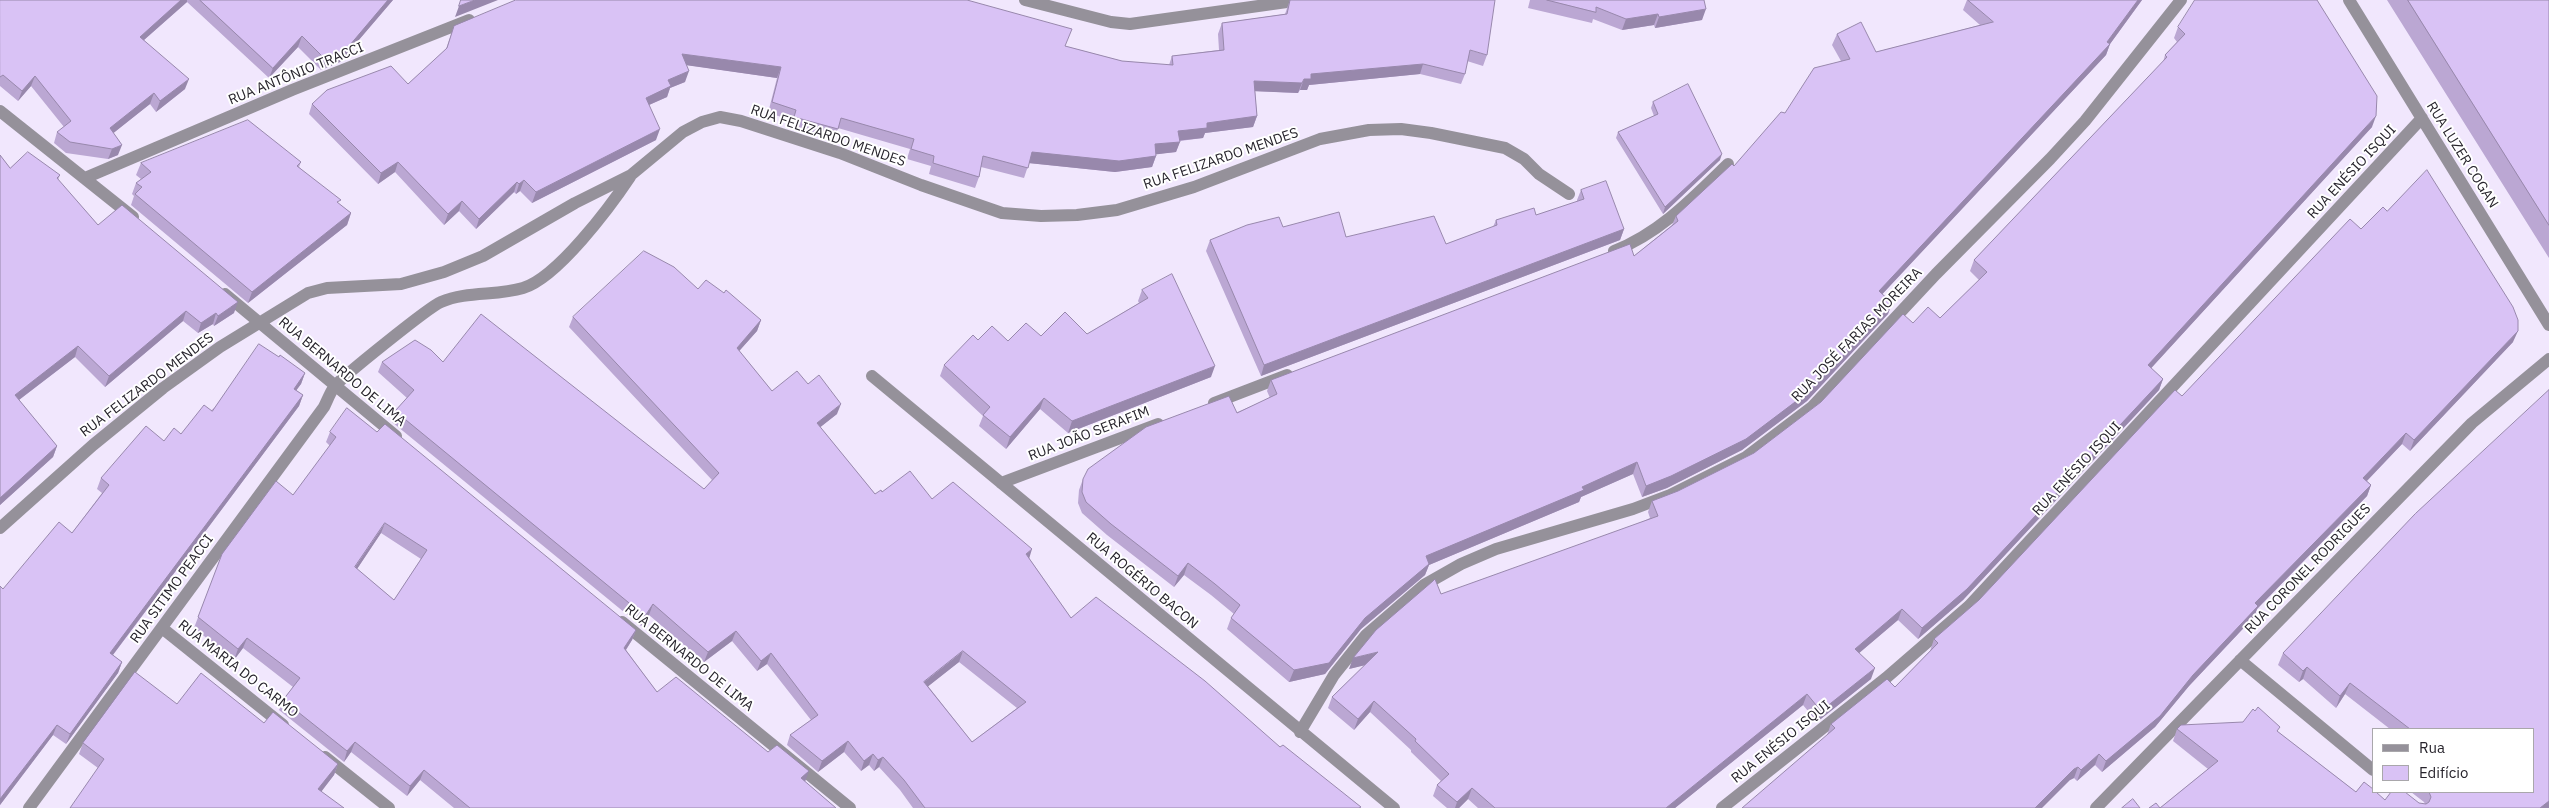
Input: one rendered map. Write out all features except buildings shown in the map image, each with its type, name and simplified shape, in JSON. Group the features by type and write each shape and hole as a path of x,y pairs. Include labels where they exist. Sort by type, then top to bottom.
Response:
{"street":[{"path":"1025,0 1111,22 1130,24 1301,0"},
{"name":"RUA JOSÉ FARIAS MOREIRA","path":"1300,732 1334,674 1361,642 1424,585 1496,549 1633,509 1670,495 1746,457 1812,407 1936,274 2073,134 2173,13 2181,0"},
{"name":"RUA LUZER COGAN","path":"2349,0 2549,325"},
{"name":"RUA ANTÔNIO TRACCI","path":"85,178 292,90 483,14"},
{"path":"0,111 146,228"},
{"name":"RUA FELIZARDO MENDES","path":"0,528 93,445 163,388 220,347 308,293 327,288 401,284 444,272 483,256 575,203 631,175 683,132 702,122 720,117 741,121 840,153 921,185 1002,213 1041,216 1077,215 1117,210 1194,187 1320,139 1369,130 1401,129 1504,148 1524,159 1539,174 1569,194"},
{"name":"RUA ENÉSIO ISQUI","path":"1722,808 1886,678 1969,606 2422,118"},
{"path":"1603,255 1635,243 1674,216 1728,164"},
{"name":"RUA FELIZARDO MENDES","path":"335,386 439,302 466,295 524,288 548,273 573,248 615,198 631,175"},
{"name":"RUA BERNARDO DE LIMA","path":"214,285 403,443"},
{"name":"RUA CORONEL RODRIGUES","path":"2096,808 2472,423 2549,359"},
{"path":"1204,406 1296,372"},
{"name":"RUA ROGÉRIO BACON","path":"872,376 1394,808"},
{"name":"RUA SITIMO PEACCI","path":"29,808 324,407 335,386"},
{"name":"RUA JOÃO SERAFIM","path":"1001,483 1167,420"},
{"name":"RUA BERNARDO DE LIMA","path":"608,612 850,808"},
{"name":"RUA MARIA DO CARMO","path":"162,628 295,734"},
{"path":"2240,660 2372,769"},
{"path":"318,752 389,808"}]}
